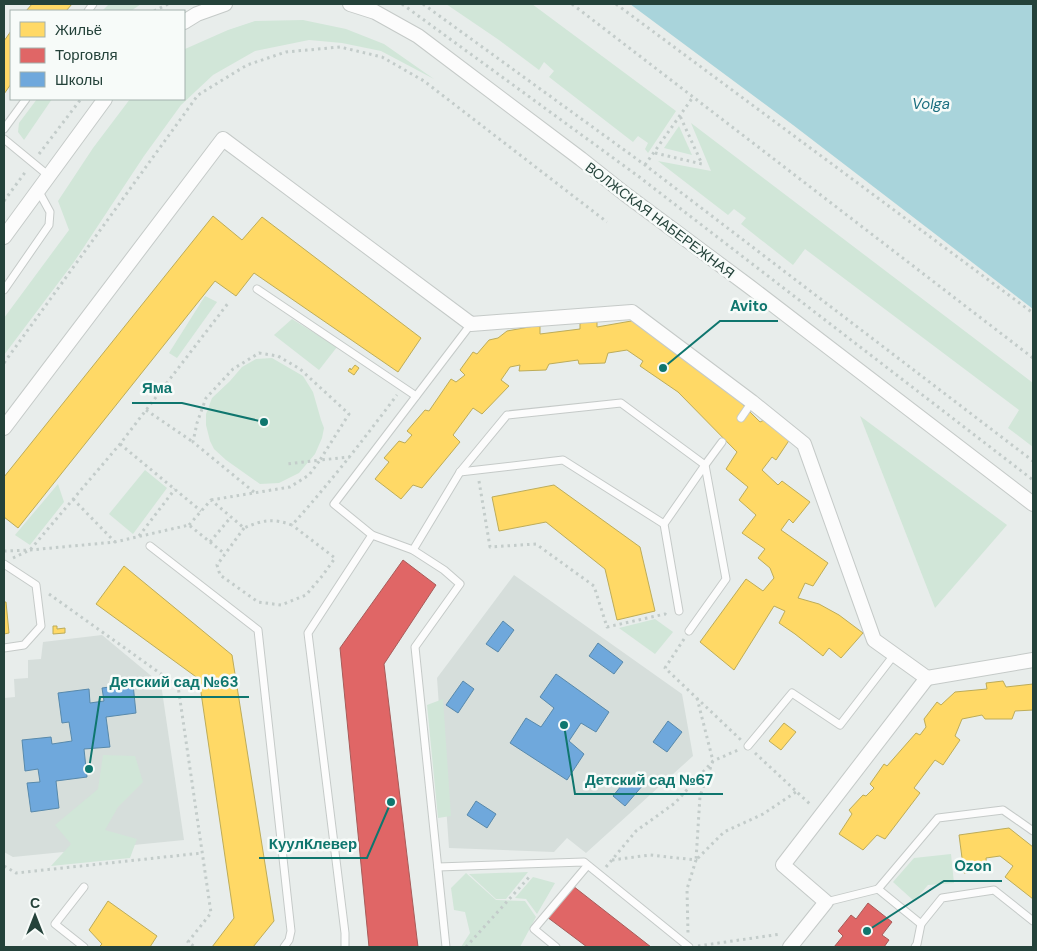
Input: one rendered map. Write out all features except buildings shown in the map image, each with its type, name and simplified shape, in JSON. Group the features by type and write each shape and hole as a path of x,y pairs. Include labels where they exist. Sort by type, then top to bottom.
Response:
{"street":[{"path":"185,21 197,14 225,4"},
{"name":"ВОЛЖСКАЯ НАБЕРЕЖНАЯ","path":"350,4 375,12 418,36 1033,504"},
{"path":"4,237 104,100"},
{"path":"4,428 223,139 472,324 632,312 752,402 804,444 874,640 927,678"},
{"path":"790,947 826,902 783,865 927,678 1033,660"}],"lane":[{"path":"4,129 25,100"},
{"path":"4,139 49,176"},
{"path":"4,290 49,225 50,212 38,190"},
{"path":"257,289 416,396"},
{"path":"446,947 415,647 460,584 444,570 413,550 372,536 334,504 472,324"},
{"path":"413,550 460,472 507,415 621,402 705,465 726,580 689,631"},
{"path":"741,418 752,402"},
{"path":"679,611 664,524 722,442"},
{"path":"460,472 563,460 664,524"},
{"path":"345,947 345,933 308,633 372,536"},
{"path":"150,546 258,630 291,931 289,940 284,947"},
{"path":"4,564 36,584 41,626 24,645 4,648"},
{"path":"748,746 792,694 840,725 894,655"},
{"path":"826,902 878,889 938,818 1003,810 1033,831"},
{"path":"438,868 584,862 689,947"},
{"path":"556,947 534,929 587,866"},
{"path":"84,887 55,924 84,947"},
{"path":"878,889 922,924"},
{"path":"915,947 922,924 942,898 994,890 1033,921"}],"path":[{"path":"156,10 168,4"},
{"path":"402,4 638,176 1033,480"},
{"path":"423,4 645,165 1033,460"},
{"path":"572,4 1033,358"},
{"path":"616,4 1033,313"},
{"path":"4,363 198,95 247,66 286,52 340,47 382,58 424,81 607,222"},
{"path":"645,165 693,97"},
{"path":"4,201 80,100"},
{"path":"655,153 702,164 680,116"},
{"path":"13,558 30,550 120,444 229,302"},
{"path":"4,551 115,542 189,525 211,500 290,487 309,475 349,414 300,370 278,356 259,353 233,369 206,398 197,423 193,442"},
{"path":"292,525 350,457 402,387"},
{"path":"146,410 193,442 254,492"},
{"path":"120,444 201,511"},
{"path":"287,464 371,455"},
{"path":"477,470 490,547 536,544 594,586 607,627 665,614 689,631 666,668 822,816"},
{"path":"139,536 174,489"},
{"path":"73,499 115,542"},
{"path":"211,500 244,528"},
{"path":"210,542 232,516"},
{"path":"278,520 292,525 336,558 306,595 281,605 258,602 220,575 217,565 244,528 258,522 278,520"},
{"path":"189,525 225,554"},
{"path":"36,584 178,686 211,913 188,942 195,947"},
{"path":"689,938 687,889 696,860 700,796 713,761 697,698"},
{"path":"599,875 636,831 675,803 713,761 748,746"},
{"path":"696,860 724,832 763,814 796,792"},
{"path":"4,866 16,873 202,852"},
{"path":"611,860 650,855 696,860"},
{"path":"466,947 541,863"},
{"path":"689,947 803,931"}],"shaded area":[{"path":"514,575 682,694 693,756 586,853 567,838 554,852 449,848 437,678"},
{"path":"102,635 161,684 184,840 13,857 4,852 4,698 15,697 14,679 28,678 28,660 41,659 43,642"}],"green space":[{"path":"109,4 141,4 132,10 103,10"},
{"path":"446,4 532,4 676,111 648,153 645,149 648,143 638,136 633,142 549,77 554,71 544,62 539,70"},
{"path":"303,20 346,29 384,44 434,79 381,51 342,43 309,40 255,51 213,75 181,105 144,156 74,262 4,355 4,318 69,230 58,201 93,148 129,100 185,100 185,49 228,30 255,21"},
{"path":"36,100 51,100 24,140 18,132 19,123"},
{"path":"691,123 1033,383 1033,447 1008,428 1019,410 805,249 793,265 741,224 746,218 734,209 728,215 658,161 711,171"},
{"path":"679,126 692,155 664,148"},
{"path":"205,296 217,302 177,358 169,353"},
{"path":"292,319 337,347 319,370 274,335"},
{"path":"272,358 303,376 313,392 324,428 315,454 299,473 279,483 260,484 214,449 206,425 206,414 212,398 242,367 256,359"},
{"path":"860,416 1007,525 935,608"},
{"path":"145,470 167,488 133,534 109,514"},
{"path":"58,484 64,502 30,545 15,535"},
{"path":"655,619 673,632 655,654 619,628"},
{"path":"443,699 451,816 438,818 427,705"},
{"path":"103,755 135,756 143,782 118,807 105,830 137,839 130,858 51,866 71,844 55,825 98,789"},
{"path":"951,854 954,883 928,885 914,901 893,882 914,858"},
{"path":"528,872 506,899 496,899 469,874"},
{"path":"466,873 496,900 525,901 536,917 520,947 461,947 470,933 465,912 454,910 451,888"},
{"path":"533,877 555,883 537,914 526,899 515,898"}],"water":[{"name":"Volga","path":"630,4 1033,4 1033,309 793,125"}],"place":[{"name":"Avito","path":"663,368"},
{"name":"Яма","path":"264,422"},
{"name":"Детский сад №67","path":"564,725"},
{"name":"Детский сад №63","path":"89,769"},
{"name":"КуулКлевер","path":"391,802"},
{"name":"Ozon","path":"867,931"}]}
